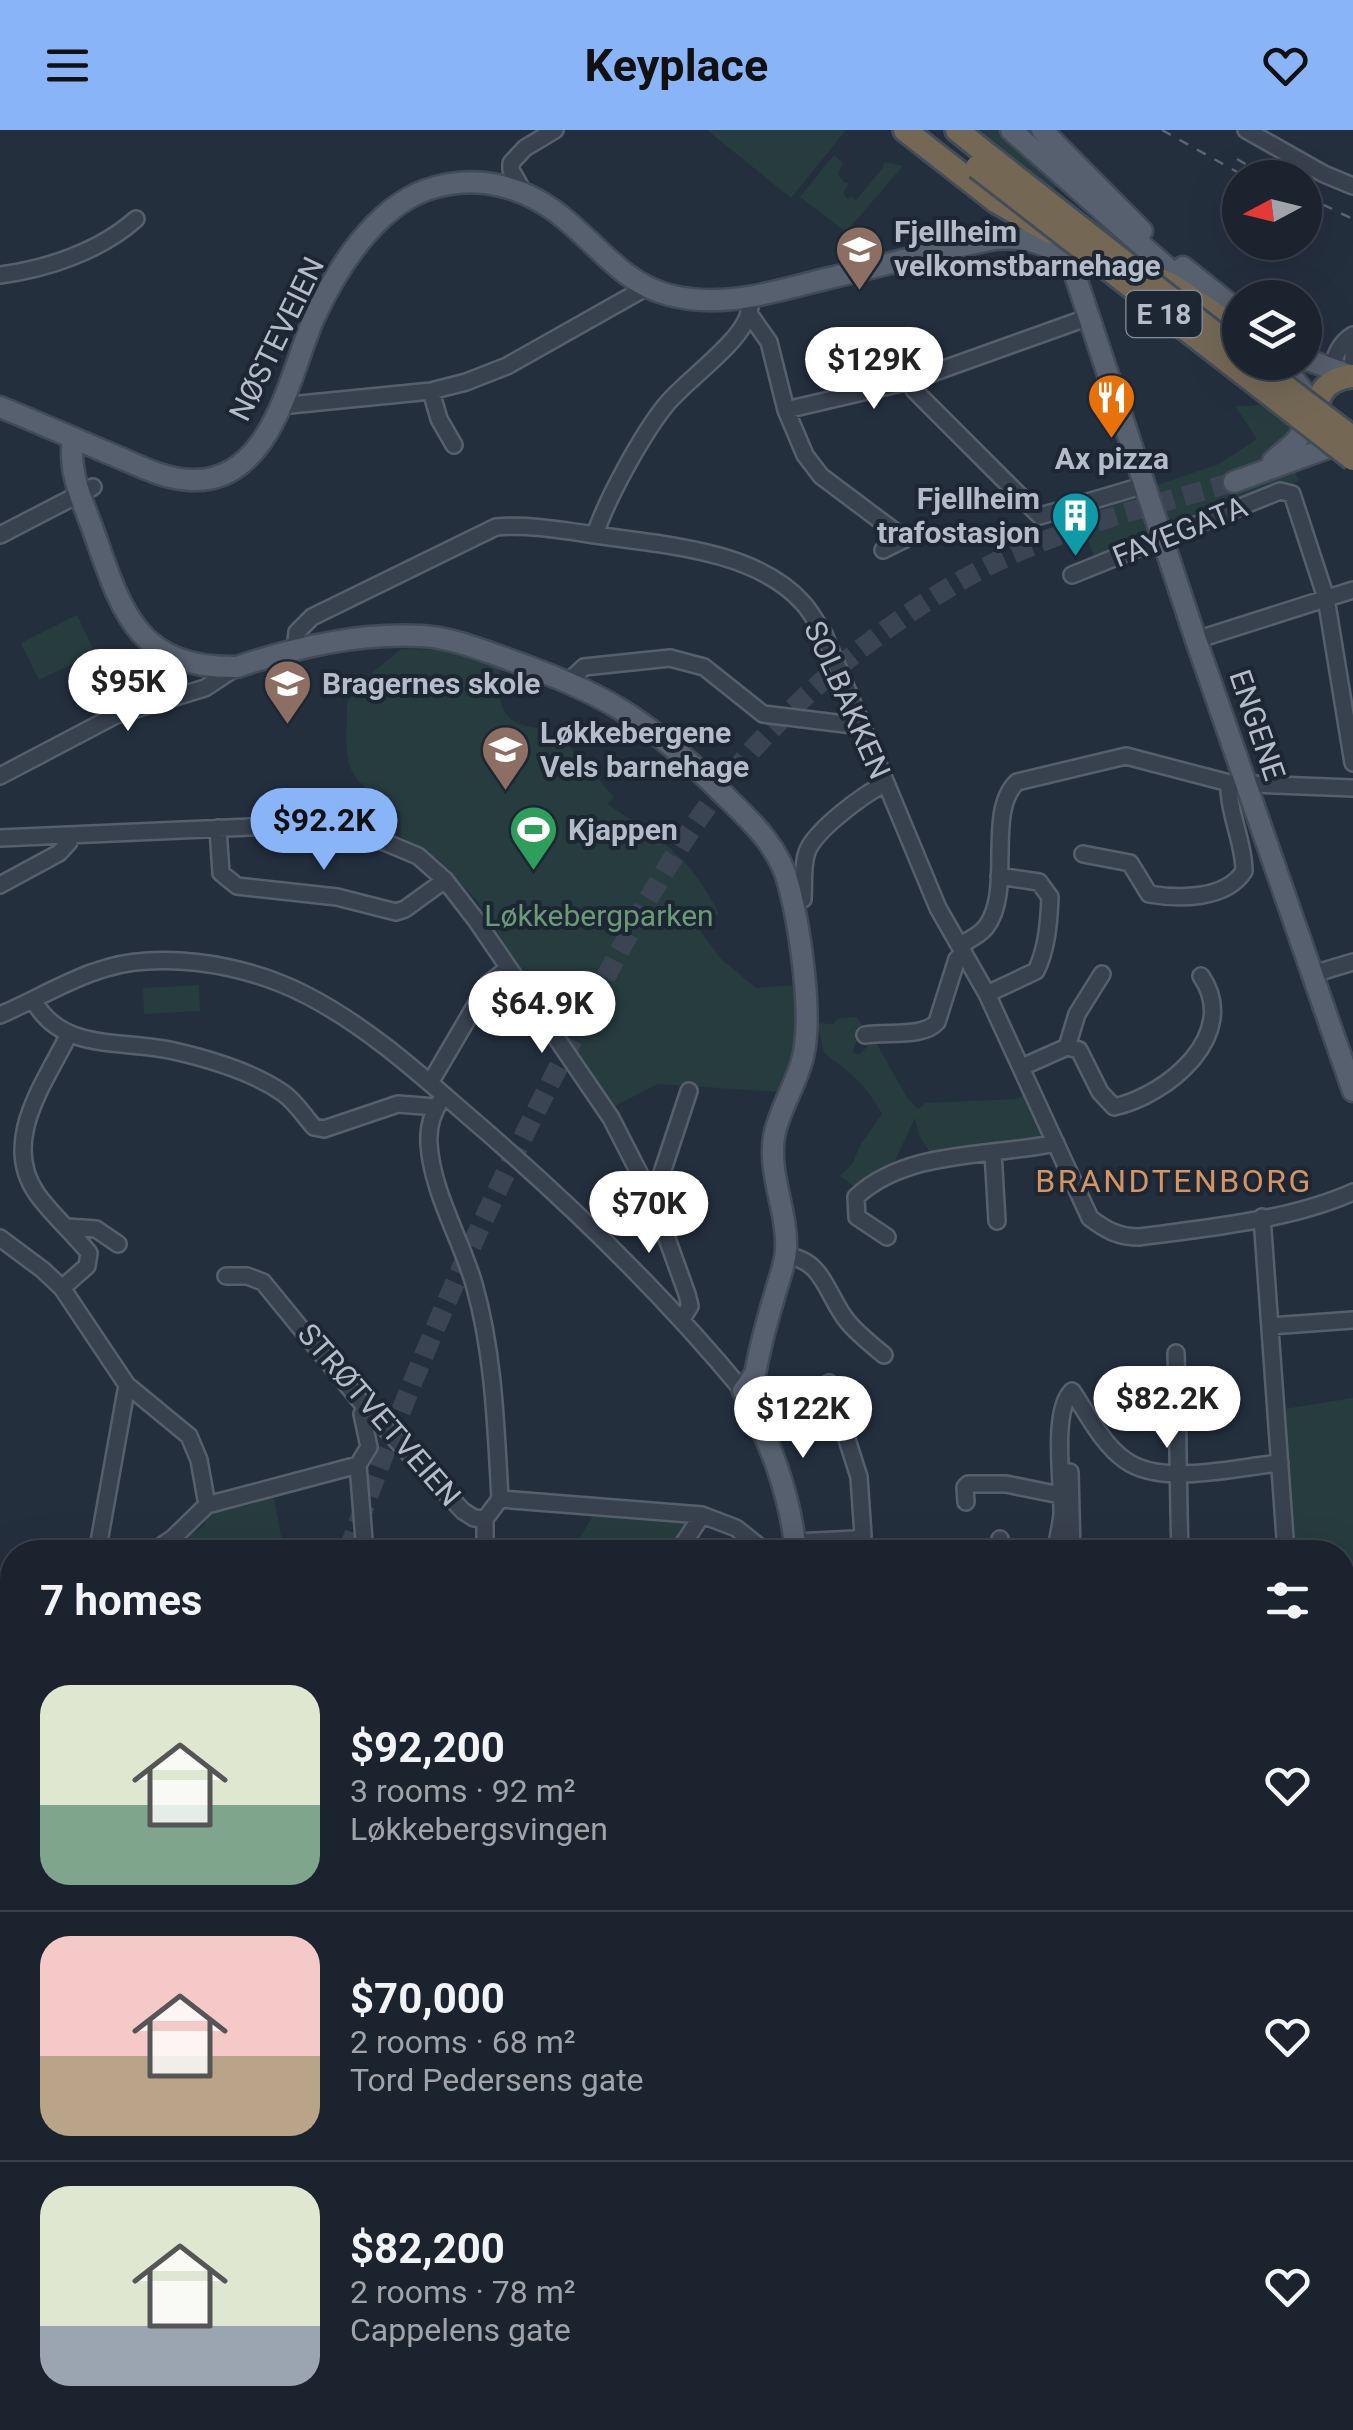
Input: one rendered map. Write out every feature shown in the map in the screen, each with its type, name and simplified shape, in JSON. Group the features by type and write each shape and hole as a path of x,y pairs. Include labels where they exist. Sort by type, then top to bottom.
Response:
{"highway":[{"name":"E 18","path":"905,130 1020,216 1084,249 1173,286 1222,314"},
{"name":"E 18","path":"930,130 982,161 1222,340"},
{"name":"E 18","path":"956,130 982,161 1350,446"},
{"path":"1343,374 1319,395 1316,412 1324,433 1350,446"},
{"path":"1273,380 1350,446"}],"main road":[{"path":"1010,130 1222,309"},
{"path":"1028,130 1050,164"},
{"name":"E 18","path":"1042,130 1222,308"},
{"name":"NØSTEVEIEN","path":"0,406 163,475 188,480 229,472 253,452 270,428 325,296 346,262 386,215 413,196 443,185 474,182 518,190 554,208 647,288 705,301 749,307 971,244 1010,238 1031,241 1062,256 1074,272 1089,317"},
{"name":"ENGENE","path":"1089,317 1239,782 1353,1092"},
{"path":"1294,380 1316,412 1278,457 1234,482 1350,446"},
{"path":"80,441 84,488 118,599 143,636 160,650 205,668 237,667 295,649 366,638 427,636 471,646 569,680 637,717 752,822 780,860 793,902 805,1022 804,1052 774,1139 774,1170 784,1219 786,1256 755,1374 743,1391 775,1456 794,1540"}],"street":[{"path":"518,190 510,167 514,159 555,130"},
{"path":"1246,130 1353,186"},
{"path":"0,275 91,249 118,235 136,219"},
{"path":"280,406 431,391 507,366 647,288"},
{"path":"749,307 768,342 786,410 805,455 821,476 905,539 882,550"},
{"path":"595,535 603,510 664,407 742,330 749,307"},
{"path":"786,410 910,381 1089,317"},
{"path":"1343,374 1344,341 1353,335"},
{"path":"1343,374 1353,348"},
{"path":"910,381 914,390 1040,516 1145,485"},
{"path":"431,391 439,419 454,445"},
{"path":"0,535 84,488"},
{"name":"FAYEGATA","path":"1072,575 1280,491 1295,499 1326,598"},
{"name":"SOLBAKKEN","path":"295,649 297,632 312,617 496,527 515,525 713,554 776,582 802,601 824,634 938,908 987,994 1090,1218 1124,1237 1190,1230 1330,1202"},
{"path":"1196,640 1353,590"},
{"path":"1326,598 1348,707 1353,763"},
{"path":"569,680 584,667 670,658 704,667 763,714 861,726"},
{"path":"0,776 116,715 205,688 237,667"},
{"path":"866,1034 922,1032 937,1022 962,949 987,926 994,908 1004,811 1009,790 1017,782 1126,756 1239,782 1353,788"},
{"path":"1083,854 1130,863 1149,894 1178,899 1229,887 1244,872 1229,790 1239,782"},
{"path":"793,902 804,899 805,857 810,844 868,792 884,784"},
{"path":"0,838 298,825 363,833 404,848 428,863 445,880 611,1118 653,1200 688,1294 690,1306 682,1320"},
{"path":"218,828 221,872 228,880 248,889 337,897 396,912 445,880"},
{"path":"0,885 60,854 69,842 68,837"},
{"path":"987,994 1036,971 1050,908 1050,897 1038,882 999,876"},
{"path":"0,1015 85,974 110,965 146,960 226,967 304,994 338,1012 430,1084 440,1101 528,1167 682,1320 743,1391"},
{"path":"1310,976 1353,962"},
{"path":"430,1084 488,984 506,970"},
{"path":"1067,1047 1077,1014 1102,974"},
{"path":"1022,1066 1067,1047 1079,1050 1100,1092 1114,1108 1152,1093 1192,1060 1205,1042 1214,1013 1211,990 1201,976"},
{"path":"34,1001 46,1019 69,1034 100,1042 170,1050 216,1063 282,1092 314,1127 324,1128 398,1104 440,1101"},
{"path":"62,1288 90,1260 90,1253 28,1179 21,1142 25,1125 69,1034"},
{"path":"653,1200 689,1092"},
{"path":"440,1101 431,1120 429,1145 484,1324 500,1499"},
{"path":"887,1236 857,1217 856,1197 863,1190 912,1167 1056,1143"},
{"path":"993,1152 996,1220"},
{"path":"1330,1202 1353,1192"},
{"path":"1330,1202 1353,1202"},
{"path":"1262,1216 1285,1540"},
{"path":"66,1226 96,1229 118,1244"},
{"path":"0,1238 62,1288 128,1384 190,1436 200,1460 207,1505"},
{"path":"786,1256 812,1263 849,1322 884,1355"},
{"name":"STRØTVETVEIEN","path":"226,1276 248,1276 264,1282 365,1407 462,1511 474,1518 485,1519 500,1499 702,1516 736,1528 751,1540"},
{"path":"1270,1326 1353,1320"},
{"path":"1176,1353 1180,1398 1176,1474 1179,1540"},
{"path":"829,1383 860,1477 863,1534 848,1540"},
{"path":"98,1540 128,1384"},
{"path":"1068,1397 1122,1459 1146,1472 1176,1474 1280,1463"},
{"path":"1058,1540 1068,1397"},
{"path":"1068,1397 1072,1540"},
{"path":"364,1540 358,1465 369,1448 362,1414 365,1407"},
{"path":"171,1540 207,1505 358,1465"},
{"path":"966,1502 964,1487 968,1484 1006,1484 1060,1495"},
{"path":"686,1540 702,1516"},
{"path":"485,1519 485,1540"}],"green space":[{"path":"707,130 846,130 791,198"},
{"path":"974,130 1002,130 1057,186 1052,191"},
{"path":"834,155 843,163 838,174 849,183 843,194 848,199 851,196 856,200 885,162 903,166 846,232 800,197"},
{"path":"1263,405 1297,430 1293,466 1299,481 1096,562 1078,512 1219,464 1257,439 1235,406"},
{"path":"77,615 95,653 39,680 21,643"},
{"name":"Løkkebergparken","path":"401,649 445,650 501,669 502,705 512,720 547,729 543,741 567,744 614,797 607,804 658,838 697,877 719,914 696,925 721,959 756,988 797,985 794,1052 780,1092 658,1084 613,1107 516,968 477,901 439,860 401,837 400,812 366,788 351,768 346,743 347,702 367,677"},
{"path":"199,985 200,1011 144,1014 143,988"},
{"path":"856,1017 863,1026 852,1053 860,1054 874,1039 908,1099 918,1109 926,1103 1017,1099 1029,1091 1045,1131 1038,1140 933,1158 919,1135 915,1118 892,1167 857,1189 840,1176 852,1164 882,1114 857,1080 824,1053 817,1023 833,1024 837,1019"},
{"path":"1353,1398 1353,1540 1294,1540 1284,1409"},
{"path":"273,1493 282,1540 180,1540 203,1527 210,1512"},
{"path":"596,1510 691,1518 677,1540 579,1540"}],"tunnel":[{"path":"352,1540 428,1344 521,1141 644,907 684,840 729,777 775,725 821,683 894,624 945,590 1049,539 1234,482"}],"railway":[{"path":"1162,130 1222,163"},
{"path":"1322,204 1353,219"}],"place":[{"name":"Fjellheim velkomstbarnehage","path":"859,292"},
{"name":"Ax pizza","path":"1112,440"},
{"name":"Fjellheim trafostasjon","path":"1075,558"},
{"name":"Bragernes skole","path":"287,726"},
{"name":"Løkkebergene Vels barnehage","path":"505,792"},
{"name":"Kjappen","path":"533,872"}],"district":[{"name":"BRANDTENBORG","path":"1174,1181"}]}
